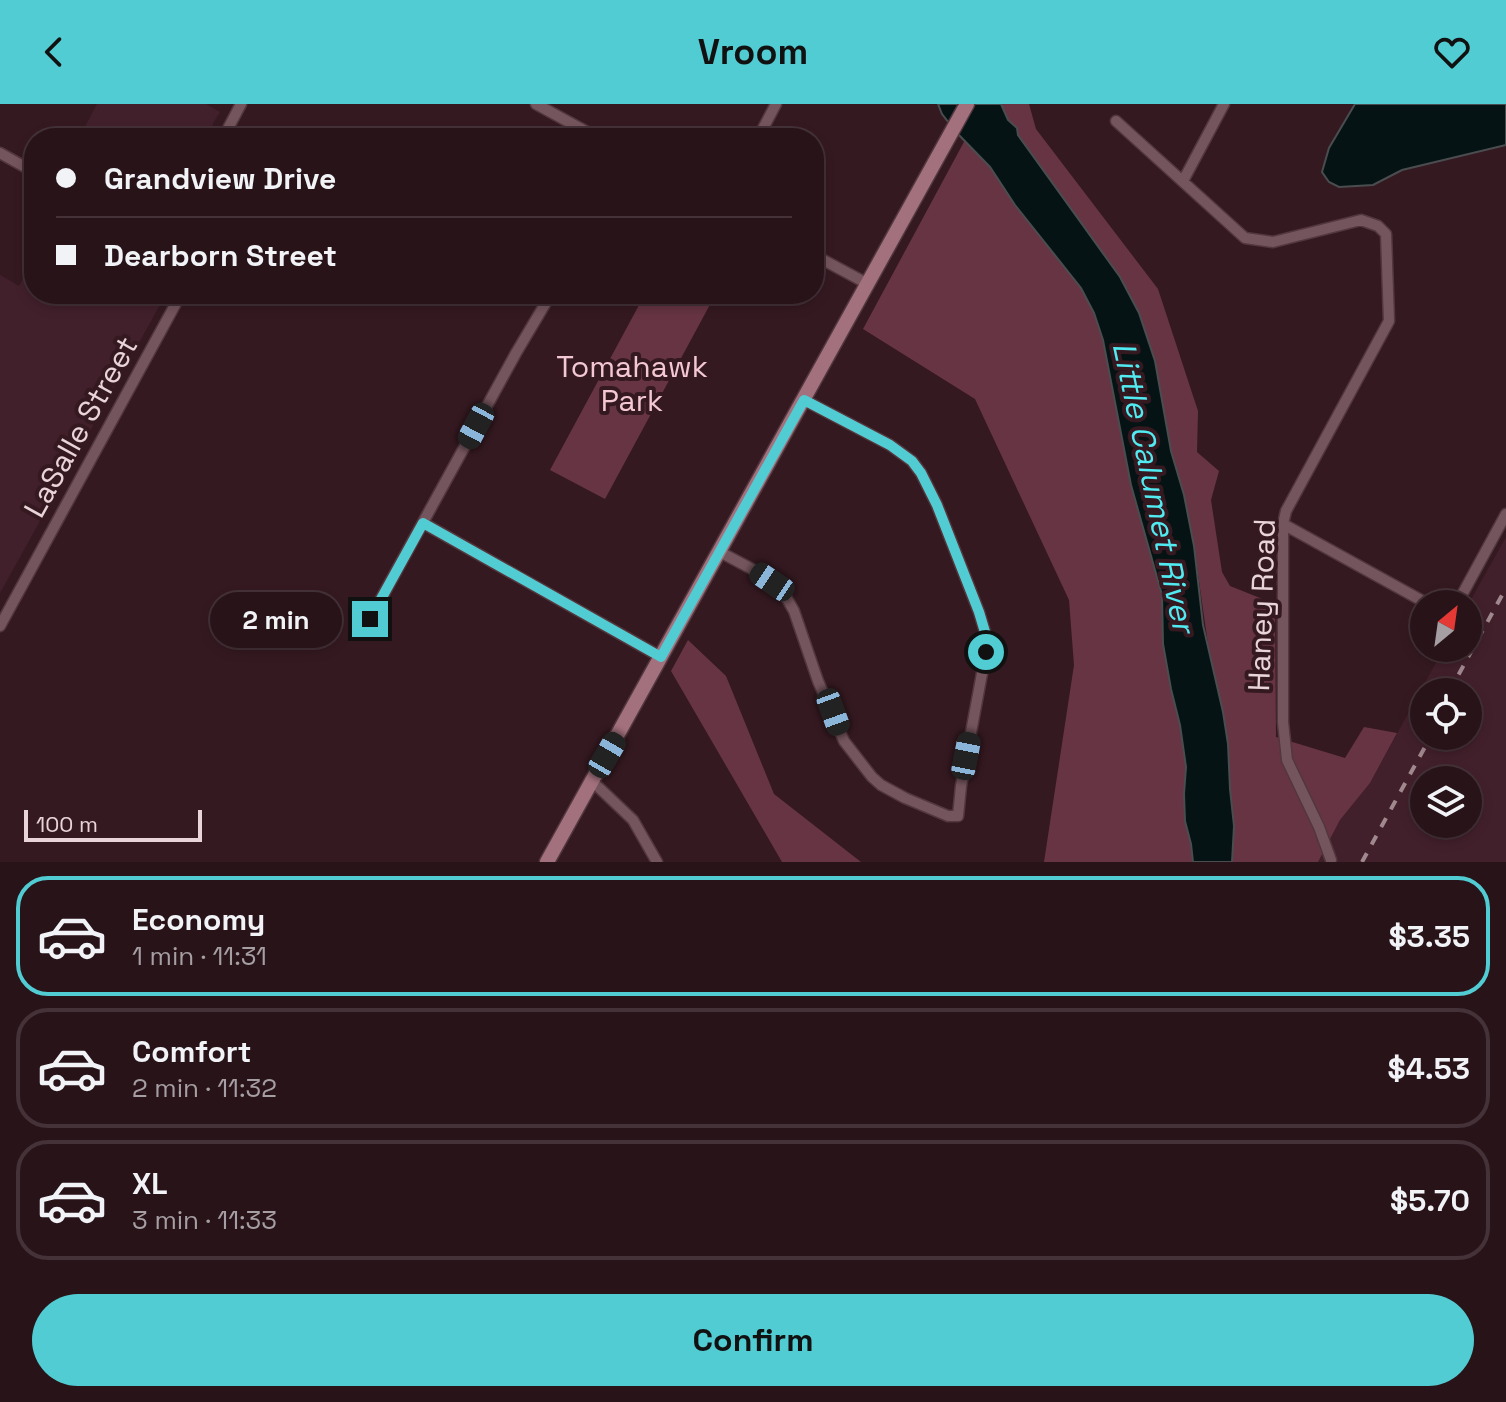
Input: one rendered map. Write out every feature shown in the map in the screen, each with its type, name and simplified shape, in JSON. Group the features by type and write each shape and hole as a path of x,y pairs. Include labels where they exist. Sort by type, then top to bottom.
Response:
{"main road":[{"path":"547,862 967,104"}],"street":[{"path":"228,128 241,104"},
{"path":"536,104 580,128"},
{"path":"763,128 776,104"},
{"path":"1116,121 1183,181 1224,104"},
{"path":"0,153 24,166"},
{"name":"Haney Road","path":"1183,181 1245,238 1273,242 1361,220 1378,226 1386,234 1389,321 1286,511 1283,524 1283,722 1287,760 1331,860"},
{"path":"824,260 868,284"},
{"name":"LaSalle Street","path":"0,626 176,304"},
{"path":"370,619 545,304"},
{"path":"720,552 762,575 786,597 839,730 850,751 866,770 881,785 905,798 948,816 958,816 986,652 985,632 979,612 937,505 912,461 890,445 804,400"},
{"path":"1465,590 1506,514"},
{"path":"423,523 661,657"},
{"path":"1283,524 1410,594"},
{"path":"592,781 633,820 657,862"}],"shaded area":[{"path":"97,104 206,104 220,112 212,128 84,128"},
{"path":"0,275 19,286 24,277 24,304 160,304 0,593"},
{"path":"1506,537 1506,862 1318,862 1340,820 1370,783 1410,710 1410,750 1482,750 1482,678 1428,678 1436,662 1482,662 1482,590 1476,590"}],"green space":[{"path":"1001,104 1029,104 1036,129 1158,289 1198,411 1197,452 1219,471 1211,500 1222,572 1230,586 1275,604 1276,737 1345,758 1364,727 1397,733 1370,783 1340,820 1318,862 1232,862 1234,826 1228,744 1209,651 1194,546 1171,451 1155,361 1139,313 1120,277 1008,120"},
{"path":"965,140 990,167 1015,205 1081,288 1103,340 1131,485 1162,595 1163,645 1186,767 1185,821 1193,862 1044,862 1074,665 1069,600 975,399 863,329"},
{"name":"Tomahawk Park","path":"640,304 710,304 605,499 550,470"},
{"path":"688,640 726,676 774,794 861,862 782,862 671,671"}],"water":[{"name":"Little Calumet River","path":"938,104 1001,104 1008,120 1017,128 1018,135 1120,277 1139,313 1155,361 1171,451 1184,495 1194,546 1203,625 1223,712 1234,826 1232,862 1193,862 1185,821 1186,767 1163,644 1162,595 1131,485 1103,340 1094,313 1081,288 1015,205 990,167 942,114"},
{"path":"1355,104 1506,104 1506,145 1402,170 1373,185 1339,187 1329,182 1322,172 1329,148"}],"railway":[{"path":"1457,678 1506,588"},
{"path":"1362,862 1423,750"}],"route":[{"path":"370,619 423,523 661,657 804,400 890,445 912,461 921,473 937,505 979,612 985,632 986,652"}]}
